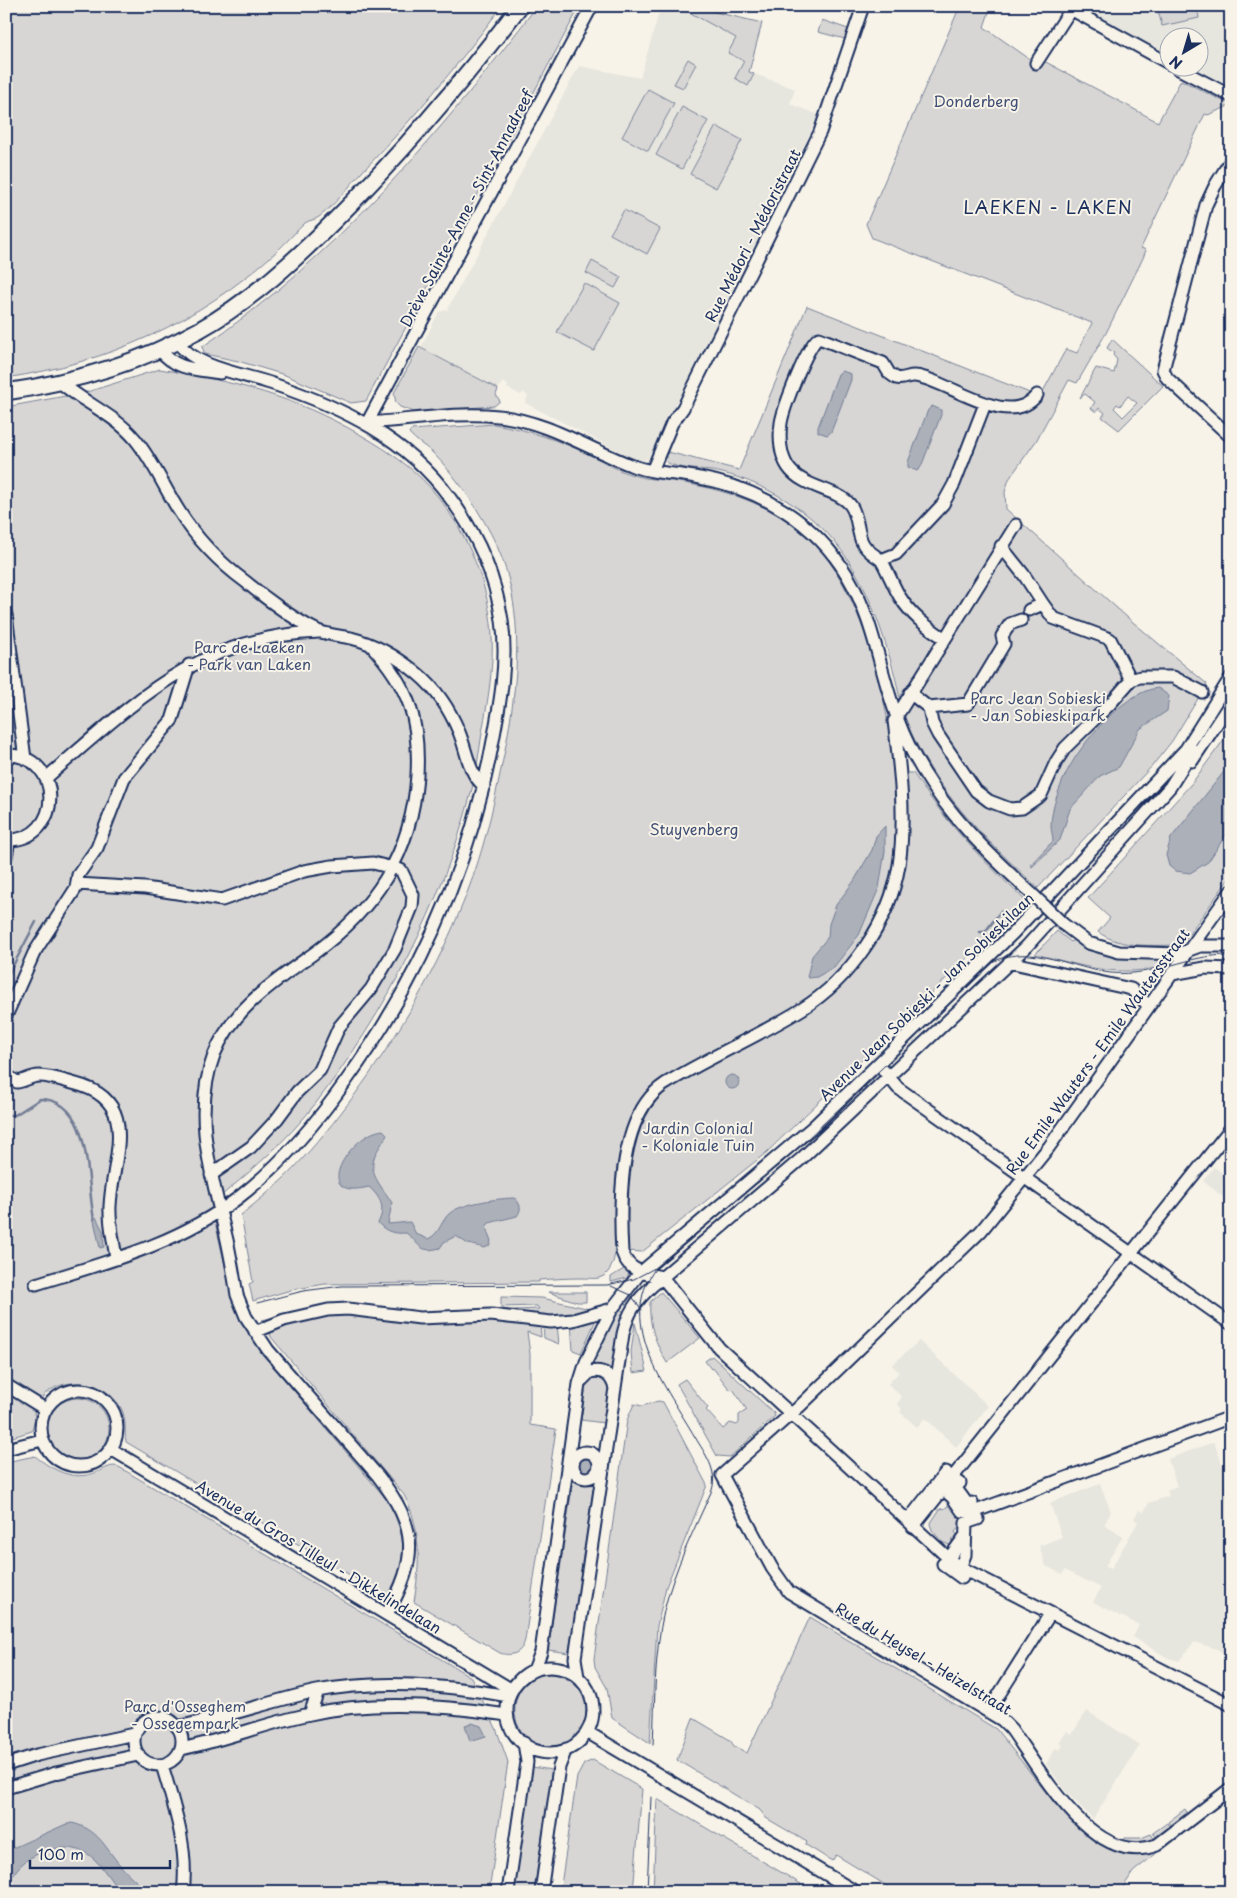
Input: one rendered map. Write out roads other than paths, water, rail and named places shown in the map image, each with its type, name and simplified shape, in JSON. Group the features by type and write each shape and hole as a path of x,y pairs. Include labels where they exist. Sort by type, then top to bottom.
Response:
{"main road":[{"path":"6,392 60,382 116,366 160,350 205,326 252,294 322,233 421,128 520,6"}],"street":[{"name":"Drève Sainte-Anne - Sint-Annadreef","path":"367,423 592,6"},
{"name":"Rue Médori - Médoristraat","path":"652,470 672,423 683,408 820,132 863,6"},
{"path":"1036,63 1070,7 1160,58"},
{"path":"1196,78 1231,96"},
{"path":"1231,160 1206,205 1163,370 1167,378 1231,437"},
{"path":"944,638 918,619 901,599 881,560 869,553 862,542 854,510 848,501 804,481 788,467 782,455 780,433 782,416 813,342 816,339 822,339 883,363 889,373 896,378 916,376 985,404 1000,408 1017,407 1031,402 1037,395"},
{"path":"36,1284 116,1259 174,1238 220,1212 288,1154 306,1133 371,1046 411,977 452,890 469,842 484,786 498,718 504,663 502,619 491,574 475,537 448,494 414,458 367,423 305,396 191,357 176,342"},
{"path":"160,350 169,361 176,365 244,376"},
{"path":"60,382 80,399 108,416 130,434 143,450 180,512 201,540 229,569 263,595 319,632"},
{"path":"881,560 896,554 943,504 954,484 985,404"},
{"path":"367,423 477,415 509,417 547,428 632,466 702,478 746,492 784,511 816,535 838,562 859,598 878,648 892,702 913,755 945,806 971,837 1064,924 1082,939 1105,949 1128,953 1187,952 1200,946 1231,946"},
{"path":"900,711 1016,524"},
{"path":"1001,546 1024,575 1053,618 1104,636 1111,641 1130,680"},
{"path":"1029,610 1043,604"},
{"path":"6,615 25,759"},
{"path":"929,708 968,704 1004,644 1002,636 1010,624 1021,620"},
{"path":"46,778 144,695 189,665 246,642 290,633 319,632 354,639 371,645 406,665 435,692 459,732 472,774 484,786"},
{"path":"371,645 396,674 405,690 415,725 416,787 407,829 393,868 378,892 352,923 258,994 242,1010 221,1041 209,1070 204,1104 204,1135 238,1295 255,1332 286,1371 378,1476 400,1508 408,1530 410,1563 404,1582 387,1614"},
{"path":"6,1016 34,953 77,884 78,874 102,837 124,778 172,720 189,665"},
{"path":"910,693 929,708 932,723 938,735 979,794 1001,806 1022,808 1041,795 1056,762 1065,748 1107,708 1130,680 1140,677 1173,677 1202,692"},
{"name":"Avenue Jean Sobieski - Jan Sobieskilaan","path":"534,1670 542,1649 579,1384 586,1362 612,1309 640,1273 789,1148 879,1064 1018,928 1171,767 1194,739 1231,677"},
{"name":"Avenue Jean Sobieski - Jan Sobieskilaan","path":"635,1303 662,1277 801,1159 1027,946 1174,781 1231,689"},
{"path":"892,702 900,774 900,850 897,875 886,909 863,949 826,992 784,1019 665,1084 645,1102 630,1139 622,1183 622,1252 627,1261 640,1273 662,1277 715,1344 961,1569"},
{"path":"1174,781 1194,758 1231,702"},
{"path":"6,755 34,763 46,778 51,800 46,818 28,835 8,840 6,857"},
{"path":"77,884 145,888 222,900 304,872 332,866 362,863 400,870 405,877 413,895 413,902 402,934 365,998 339,1028 320,1070 297,1092 262,1138 238,1158 211,1175"},
{"name":"Rue Emile Wauters - Emile Wautersstraat","path":"722,1475 790,1414 977,1235 1049,1147 1231,891"},
{"path":"1009,962 1131,989 1149,1006"},
{"path":"1172,974 1205,968 1231,969"},
{"path":"879,1064 898,1088 1231,1324"},
{"path":"6,1075 17,1082 39,1076 90,1088 104,1095 111,1105 118,1132 110,1208 116,1259"},
{"path":"961,1569 952,1554 930,1534 923,1520 1231,1128"},
{"path":"578,1677 575,1658 625,1327 629,1313 635,1303 624,1292"},
{"path":"255,1332 284,1320 334,1309 420,1318 491,1315 552,1322 573,1320 612,1309"},
{"path":"579,1384 590,1372 602,1372 612,1378 616,1390"},
{"path":"6,1385 46,1408"},
{"path":"76,1390 88,1391 99,1396 108,1404 114,1414 117,1426 116,1438 111,1449 103,1458 92,1464 80,1467 68,1465 57,1460 48,1451 42,1440 41,1418 46,1408 54,1399 64,1393 76,1390"},
{"path":"949,1485 953,1498 962,1511 971,1513 1231,1417"},
{"path":"6,1449 42,1440"},
{"name":"Avenue du Gros Tilleul - Dikkelindelaan","path":"111,1449 387,1614 511,1693"},
{"path":"588,1452 595,1456 600,1466 595,1474 584,1478 575,1471 572,1463 576,1456 588,1452"},
{"name":"Rue du Heysel - Heizelstraat","path":"722,1475 772,1568 793,1595 988,1712 1009,1727 1055,1791 1073,1812 1096,1833 1120,1847 1140,1849 1157,1845 1231,1788"},
{"path":"949,1485 972,1512 966,1522 961,1569"},
{"path":"909,1520 949,1485"},
{"path":"909,1520 956,1565 1231,1705"},
{"path":"952,1554 965,1536"},
{"path":"988,1712 1050,1614"},
{"path":"557,1667 578,1677 587,1689 592,1703 592,1718 587,1732 578,1742 566,1749 544,1752 524,1743 514,1732 508,1714 511,1693 521,1678 534,1670 557,1667"},
{"path":"177,1727 221,1718 318,1691 375,1685 415,1685 511,1693"},
{"path":"310,1714 318,1691"},
{"path":"181,1749 310,1714 340,1709 391,1706 450,1708 508,1714"},
{"path":"156,1717 166,1718 177,1727 182,1736 181,1749 174,1760 162,1765 148,1764 138,1755 134,1747 134,1734 142,1722 156,1717"},
{"path":"587,1732 856,1892"},
{"path":"6,1765 37,1755 134,1734"},
{"path":"508,1892 527,1762 524,1743"},
{"path":"541,1892 558,1769 566,1749"},
{"path":"6,1788 56,1773 138,1755"},
{"path":"162,1765 184,1851 183,1889"}],"waterway":[{"path":"980,932 985,932 1001,911"},
{"path":"6,979 36,922"},
{"path":"6,1115 15,1115 40,1099 57,1103 70,1113 78,1127 84,1145 94,1219"}],"tram line":[{"path":"257,1303 303,1291 342,1286 607,1285 634,1279 653,1269 785,1160 995,961 1009,956 1038,956 1097,971 1127,973 1143,972 1200,958 1231,955"},
{"path":"653,1745 657,1661 664,1611 679,1565 712,1490 713,1483 712,1469 709,1462 660,1377 650,1356 643,1333 641,1311 644,1290 655,1269"},
{"path":"611,1286 631,1295 642,1310"},
{"path":"647,1892 651,1797"}],"district":[{"name":"LAEKEN - LAKEN","path":"1048,206"}],"park label":[{"name":"Donderberg","path":"976,100"},
{"name":"Parc de Laeken - Park van Laken","path":"249,654"},
{"name":"Parc Jean Sobieski - Jan Sobieskipark","path":"1038,706"},
{"name":"Stuyvenberg","path":"694,828"},
{"name":"Jardin Colonial - Koloniale Tuin","path":"698,1136"},
{"name":"Parc d'Osseghem - Ossegempark","path":"185,1714"}]}
